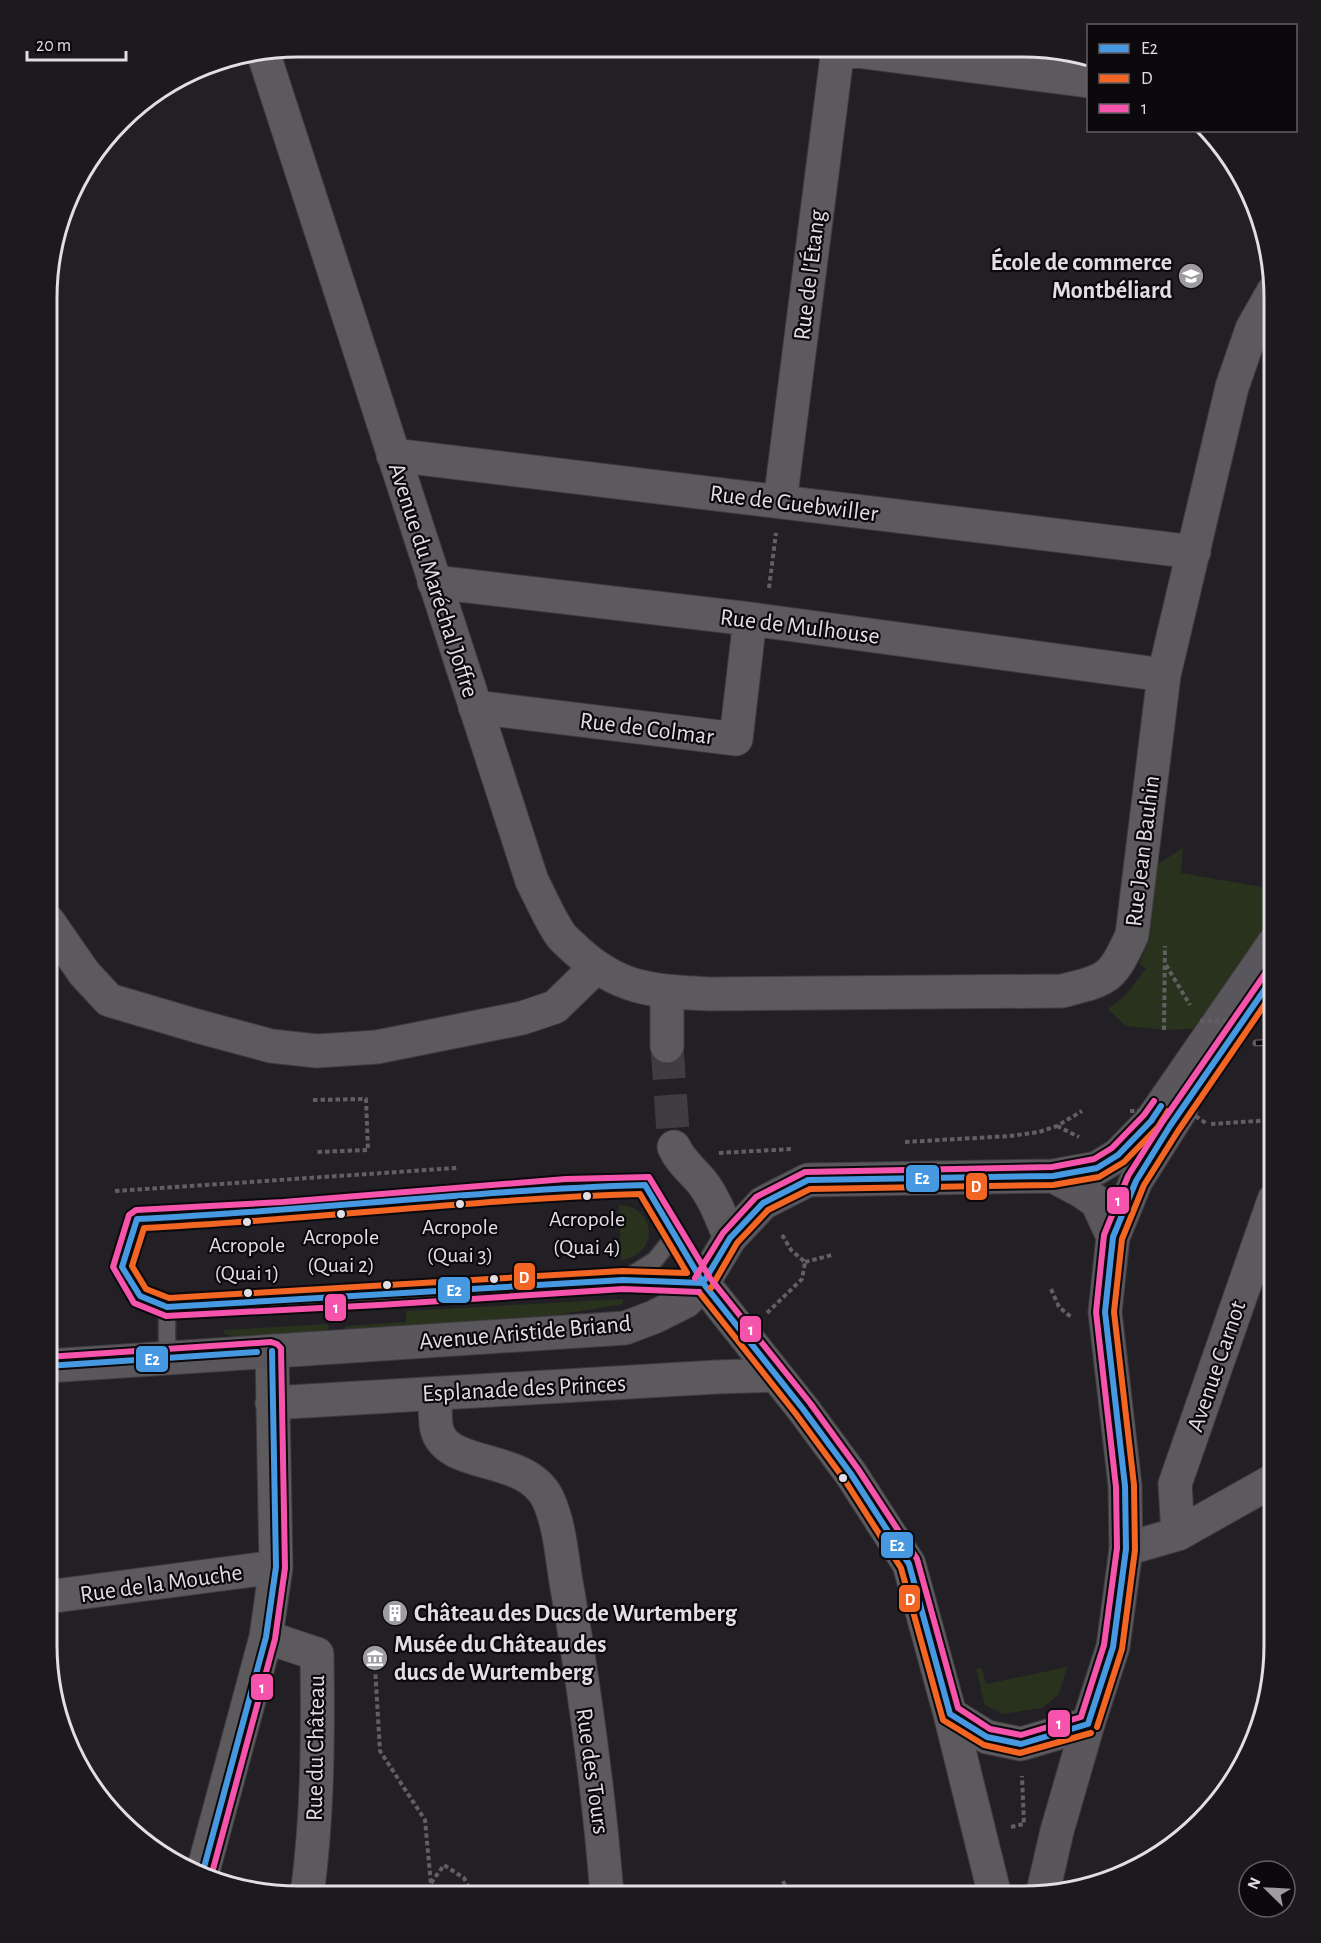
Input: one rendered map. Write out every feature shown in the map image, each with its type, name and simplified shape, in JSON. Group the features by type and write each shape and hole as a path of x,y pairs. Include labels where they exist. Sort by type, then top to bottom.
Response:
{"main road":[{"name":"Avenue Aristide Briand","path":"57,1365 625,1328 686,1301 703,1283 730,1238 763,1203 807,1180 1053,1176 1097,1168 1118,1155 1141,1116 1264,956"},
{"path":"1045,1885 1057,1831 1113,1647 1126,1549 1125,1486 1105,1312 1113,1237 1136,1181 1164,1135 1264,990"},
{"name":"Avenue Aristide Briand","path":"1053,1176 1097,1202 1113,1237"}],"street":[{"name":"Rue de l'Étang","path":"780,502 837,57"},
{"path":"906,57 1087,81"},
{"name":"Avenue du Maréchal Joffre","path":"265,59 532,881 560,935 595,968 624,981 667,992"},
{"name":"Rue Jean Bauhin","path":"667,992 708,994 1062,991 1102,981 1118,964 1132,935 1164,675 1232,387 1251,329 1264,307"},
{"name":"Rue de Guebwiller","path":"393,455 1194,552"},
{"name":"Rue de Mulhouse","path":"434,582 758,620 1164,675"},
{"name":"Rue de Colmar","path":"475,707 736,739 758,620"},
{"path":"57,934 84,973 109,999 272,1046 317,1052 377,1047 522,1018 555,1007 595,968"},
{"path":"667,992 667,1046"},
{"path":"676,1151 703,1183 730,1238"},
{"name":"Avenue Carnot","path":"1178,1534 1175,1484 1264,1229"},
{"path":"703,1283 803,1409 851,1474 909,1564 950,1714 993,1886"},
{"path":"204,1867 266,1636 276,1567 272,1351"},
{"name":"Esplanade des Princes","path":"272,1403 775,1375"},
{"name":"Rue des Tours","path":"435,1394 437,1429 444,1444 456,1452 515,1470 532,1479 547,1498 555,1523 575,1634 603,1839 606,1886"},
{"path":"1126,1549 1178,1534 1264,1486"},
{"name":"Rue de la Mouche","path":"57,1596 276,1567"},
{"name":"Rue du Château","path":"266,1636 316,1654 318,1748 309,1886"},
{"path":"950,1714 987,1737 1021,1744 1088,1724"}],"lane":[{"path":"645,1185 703,1283 623,1280 167,1307 140,1296 122,1267 137,1219 264,1213 452,1197 645,1185"},
{"path":"623,1280 655,1260 675,1235"},
{"path":"167,1307 167,1357"}],"path":[{"path":"758,620 780,502"},
{"path":"1164,1030 1165,943"},
{"path":"1165,965 1200,1021 1247,1020"},
{"path":"313,1100 366,1099 368,1150 316,1152"},
{"path":"1141,1116 1187,1110 1208,1124 1264,1121"},
{"path":"903,1142 1010,1136 1040,1132 1057,1126 1082,1112"},
{"path":"1057,1126 1081,1139"},
{"path":"676,1151 796,1148"},
{"path":"115,1191 467,1168"},
{"path":"805,1262 832,1255"},
{"path":"375,1667 380,1751 425,1820 430,1884"},
{"path":"430,1884 444,1865 464,1878 468,1886"},
{"path":"783,1881 785,1886"}],"green space":[{"path":"1183,848 1181,873 1264,887 1264,933 1193,1029 1164,1030 1126,1026 1108,1009 1126,995 1146,968 1139,964 1150,937 1152,868"},
{"path":"619,1205 632,1207 641,1213 647,1222 649,1231 648,1241 642,1249 634,1256 621,1260"},
{"path":"623,1299 623,1304 515,1322 345,1332 345,1326 406,1322 406,1311"},
{"path":"328,1324 329,1333 234,1337 224,1334 224,1330"},
{"path":"1067,1667 1059,1694 1042,1708 1003,1714 985,1705 976,1669 982,1668 986,1684"}],"tunnel":[{"path":"667,1046 674,1147"}],"railway":[{"path":"1256,1043 1264,1043"}],"transit line":[{"name":"1","path":"699,1292 623,1289 166,1316 134,1303 113,1267 129,1215 136,1210 283,1202 566,1179 649,1177 710,1278 810,1403 858,1469 917,1559 958,1708 990,1729 1021,1735 1081,1717 1104,1645 1117,1548 1116,1487 1096,1312 1104,1235 1128,1176 1163,1121 1264,975"},
{"name":"E2","path":"1088,1724 1113,1647 1126,1549 1125,1486 1105,1312 1113,1237 1136,1181 1170,1126 1264,990"},
{"name":"D","path":"1097,1727 1122,1649 1135,1550 1134,1485 1114,1312 1122,1239 1144,1185 1264,1006"},
{"name":"1","path":"695,1278 723,1233 756,1197 805,1172 1052,1167 1094,1159 1112,1148 1144,1115 1154,1101"},
{"name":"E2","path":"703,1283 730,1238 763,1203 808,1180 1053,1176 1097,1168 1118,1155 1151,1121 1161,1106"},
{"name":"D","path":"711,1288 737,1243 768,1210 810,1189 1053,1185 1099,1177 1124,1162 1158,1127 1168,1111"},
{"name":"E2","path":"645,1185 703,1283 623,1280 167,1307 140,1296 122,1267 137,1219 518,1191 645,1185"},
{"name":"D","path":"640,1194 687,1273 622,1271 169,1298 146,1289 132,1266 144,1228 516,1200 640,1194"},
{"name":"E2","path":"703,1283 803,1409 851,1474 909,1564 950,1714 987,1737 1021,1744 1088,1724"},
{"name":"D","path":"699,1292 796,1414 844,1479 901,1568 943,1720 984,1745 1020,1753 1091,1733"},
{"name":"1","path":"57,1356 271,1342 281,1348 285,1568 275,1639 213,1870"},
{"name":"E2","path":"204,1867 266,1637 276,1567 272,1351"},
{"name":"E2","path":"57,1365 257,1352"}],"place":[{"name":"École de commerce Montbéliard","path":"1191,276"},
{"name":"Acropole (Quai 4)","path":"587,1196"},
{"name":"Acropole (Quai 3)","path":"460,1204"},
{"name":"Acropole (Quai 2)","path":"341,1214"},
{"name":"Acropole (Quai 1)","path":"247,1222"},
{"name":"Château des Ducs de Wurtemberg","path":"395,1613"},
{"name":"Musée du Château des ducs de Wurtemberg","path":"375,1658"}]}
